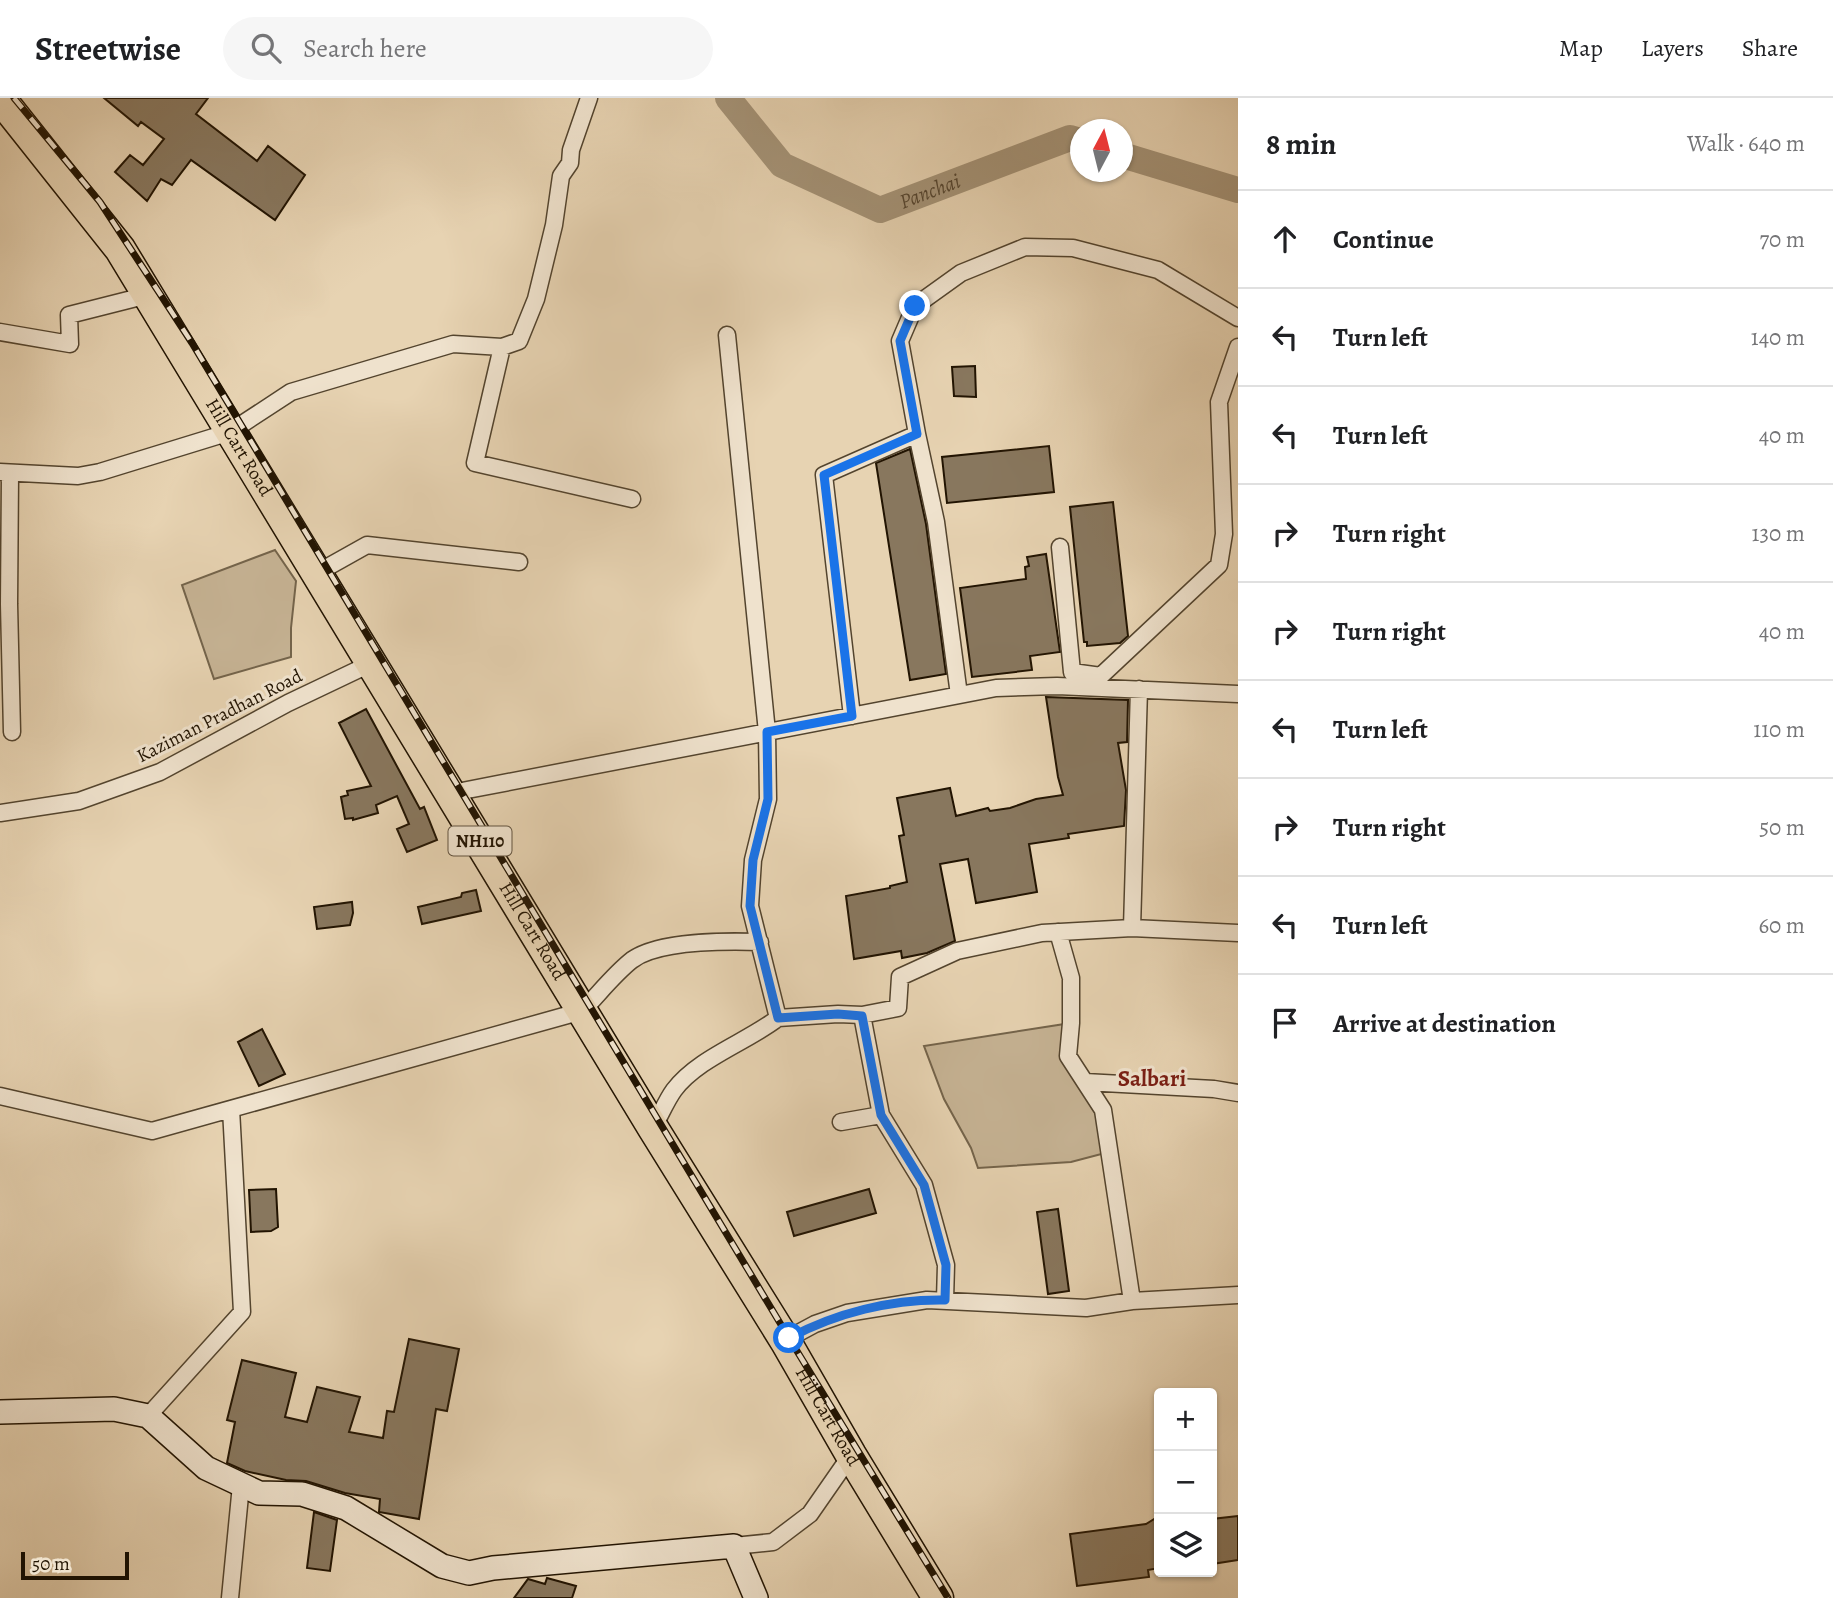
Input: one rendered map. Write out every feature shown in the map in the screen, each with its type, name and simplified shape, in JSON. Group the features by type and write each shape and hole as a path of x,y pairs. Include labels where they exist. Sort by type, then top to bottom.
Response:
{"highway":[{"name":"Hill Cart Road","path":"0,98 120,249 653,1128 786,1342 938,1598"}],"street":[{"path":"12,732 5,668 5,473 90,474 230,432 291,392 453,344 502,347 519,341 536,299 554,225 561,176 570,163 571,150 589,98"},
{"path":"959,695 936,522 900,341 915,306 961,273 1025,247 1073,248 1158,271 1238,318"},
{"path":"0,332 70,344 69,315 148,295"},
{"path":"727,335 767,732 768,799 753,860 750,906 778,1018"},
{"path":"502,347 475,463 632,499"},
{"path":"453,797 462,791 996,688 1095,681 1219,565 1224,534 1219,402 1238,347"},
{"path":"852,716 824,475 917,434"},
{"path":"317,573 367,545 519,562"},
{"path":"1060,547 1072,672 1095,681 1139,688 1238,694"},
{"name":"Kaziman Pradhan Road","path":"0,813 79,801 160,772 288,703 372,663"},
{"path":"1132,928 1139,688"},
{"path":"653,1128 674,1090 694,1070 761,1031 778,1018 838,1014 862,1016 898,1008 901,977 957,951 1042,933 1132,928 1238,933"},
{"path":"1058,932 1071,978 1068,1056 1102,1110 1132,1301"},
{"path":"0,1096 152,1131 582,1011 633,959 649,952 680,945 760,942"},
{"path":"862,1016 881,1115 924,1185 946,1265 945,1300"},
{"path":"1085,1082 1214,1089 1238,1093"},
{"path":"148,1416 242,1312 231,1109"},
{"path":"841,1122 881,1115"},
{"path":"786,1342 815,1324 847,1313 927,1300 1086,1308 1132,1301 1238,1295"},
{"path":"0,1412 114,1409 148,1416 206,1468 259,1493 302,1494 346,1508 442,1566 469,1573 493,1568 774,1542 810,1514 851,1455"},
{"path":"230,1598 241,1485"},
{"path":"734,1546 756,1598"}],"shaded area":[{"path":"275,550 296,581 291,657 214,679 182,585"},
{"path":"1071,1023 1068,1056 1103,1110 1109,1152 1071,1162 978,1168 971,1148 944,1099 924,1046"}],"building":[{"path":"104,98 208,98 196,114 257,161 268,146 305,175 275,220 191,160 172,185 161,179 147,201 115,172 130,155 143,165 164,139 141,122 138,126"},
{"path":"975,366 976,397 954,396 952,367"},
{"path":"1049,446 1054,492 947,503 942,457"},
{"path":"910,449 926,524 946,674 910,680 876,463"},
{"path":"1113,502 1128,636 1120,643 1087,646 1087,642 1084,642 1070,507"},
{"path":"1046,554 1060,652 1030,656 1032,670 972,677 960,588 1026,579 1025,567 1029,566 1027,557"},
{"path":"1046,697 1128,700 1127,742 1118,743 1126,790 1124,826 1068,834 1069,838 1029,844 1037,892 976,903 968,859 940,864 955,941 927,953 902,958 901,951 854,959 846,896 907,882 899,836 904,835 897,798 950,788 956,816 988,808 990,811 1010,808 1036,799 1063,795"},
{"path":"366,709 420,809 424,807 437,840 407,852 397,829 409,824 397,796 376,805 378,813 353,820 345,819 341,797 348,795 347,791 371,786 339,723"},
{"path":"476,890 481,911 422,924 418,907 461,897 462,893"},
{"path":"352,902 350,925 317,929 314,907"},
{"path":"262,1029 285,1074 259,1086 238,1042"},
{"path":"276,1189 278,1227 271,1231 251,1232 249,1190"},
{"path":"869,1189 876,1213 794,1236 787,1212"},
{"path":"1058,1209 1069,1291 1048,1294 1037,1212"},
{"path":"409,1339 459,1349 447,1411 436,1409 419,1519 379,1512 380,1499 345,1493 306,1481 286,1480 245,1471 227,1463 235,1422 227,1420 242,1360 296,1373 285,1417 307,1422 317,1387 360,1397 349,1432 383,1438 387,1411 394,1412"},
{"path":"314,1512 337,1520 330,1571 307,1568"},
{"path":"1238,1516 1238,1560 1217,1563 1217,1518"},
{"path":"1154,1519 1154,1569 1148,1570 1149,1577 1077,1586 1070,1534 1146,1524"},
{"path":"547,1578 576,1586 572,1598 514,1598 528,1579 545,1584"}],"waterway":[{"name":"Panchai","path":"728,98 782,165 880,210 1070,138"},
{"name":"Panchai","path":"1133,158 1238,190"}],"railway":[{"path":"14,98 100,202 192,343 948,1598"}],"district":[{"name":"Salbari","path":"1152,1078"}],"route":[{"path":"789,1338 815,1324 847,1313 927,1300 945,1300 946,1265 924,1185 881,1115 862,1016 838,1014 778,1018 750,906 753,860 768,799 767,732 852,716 824,475 917,434 900,341 915,306"}]}
